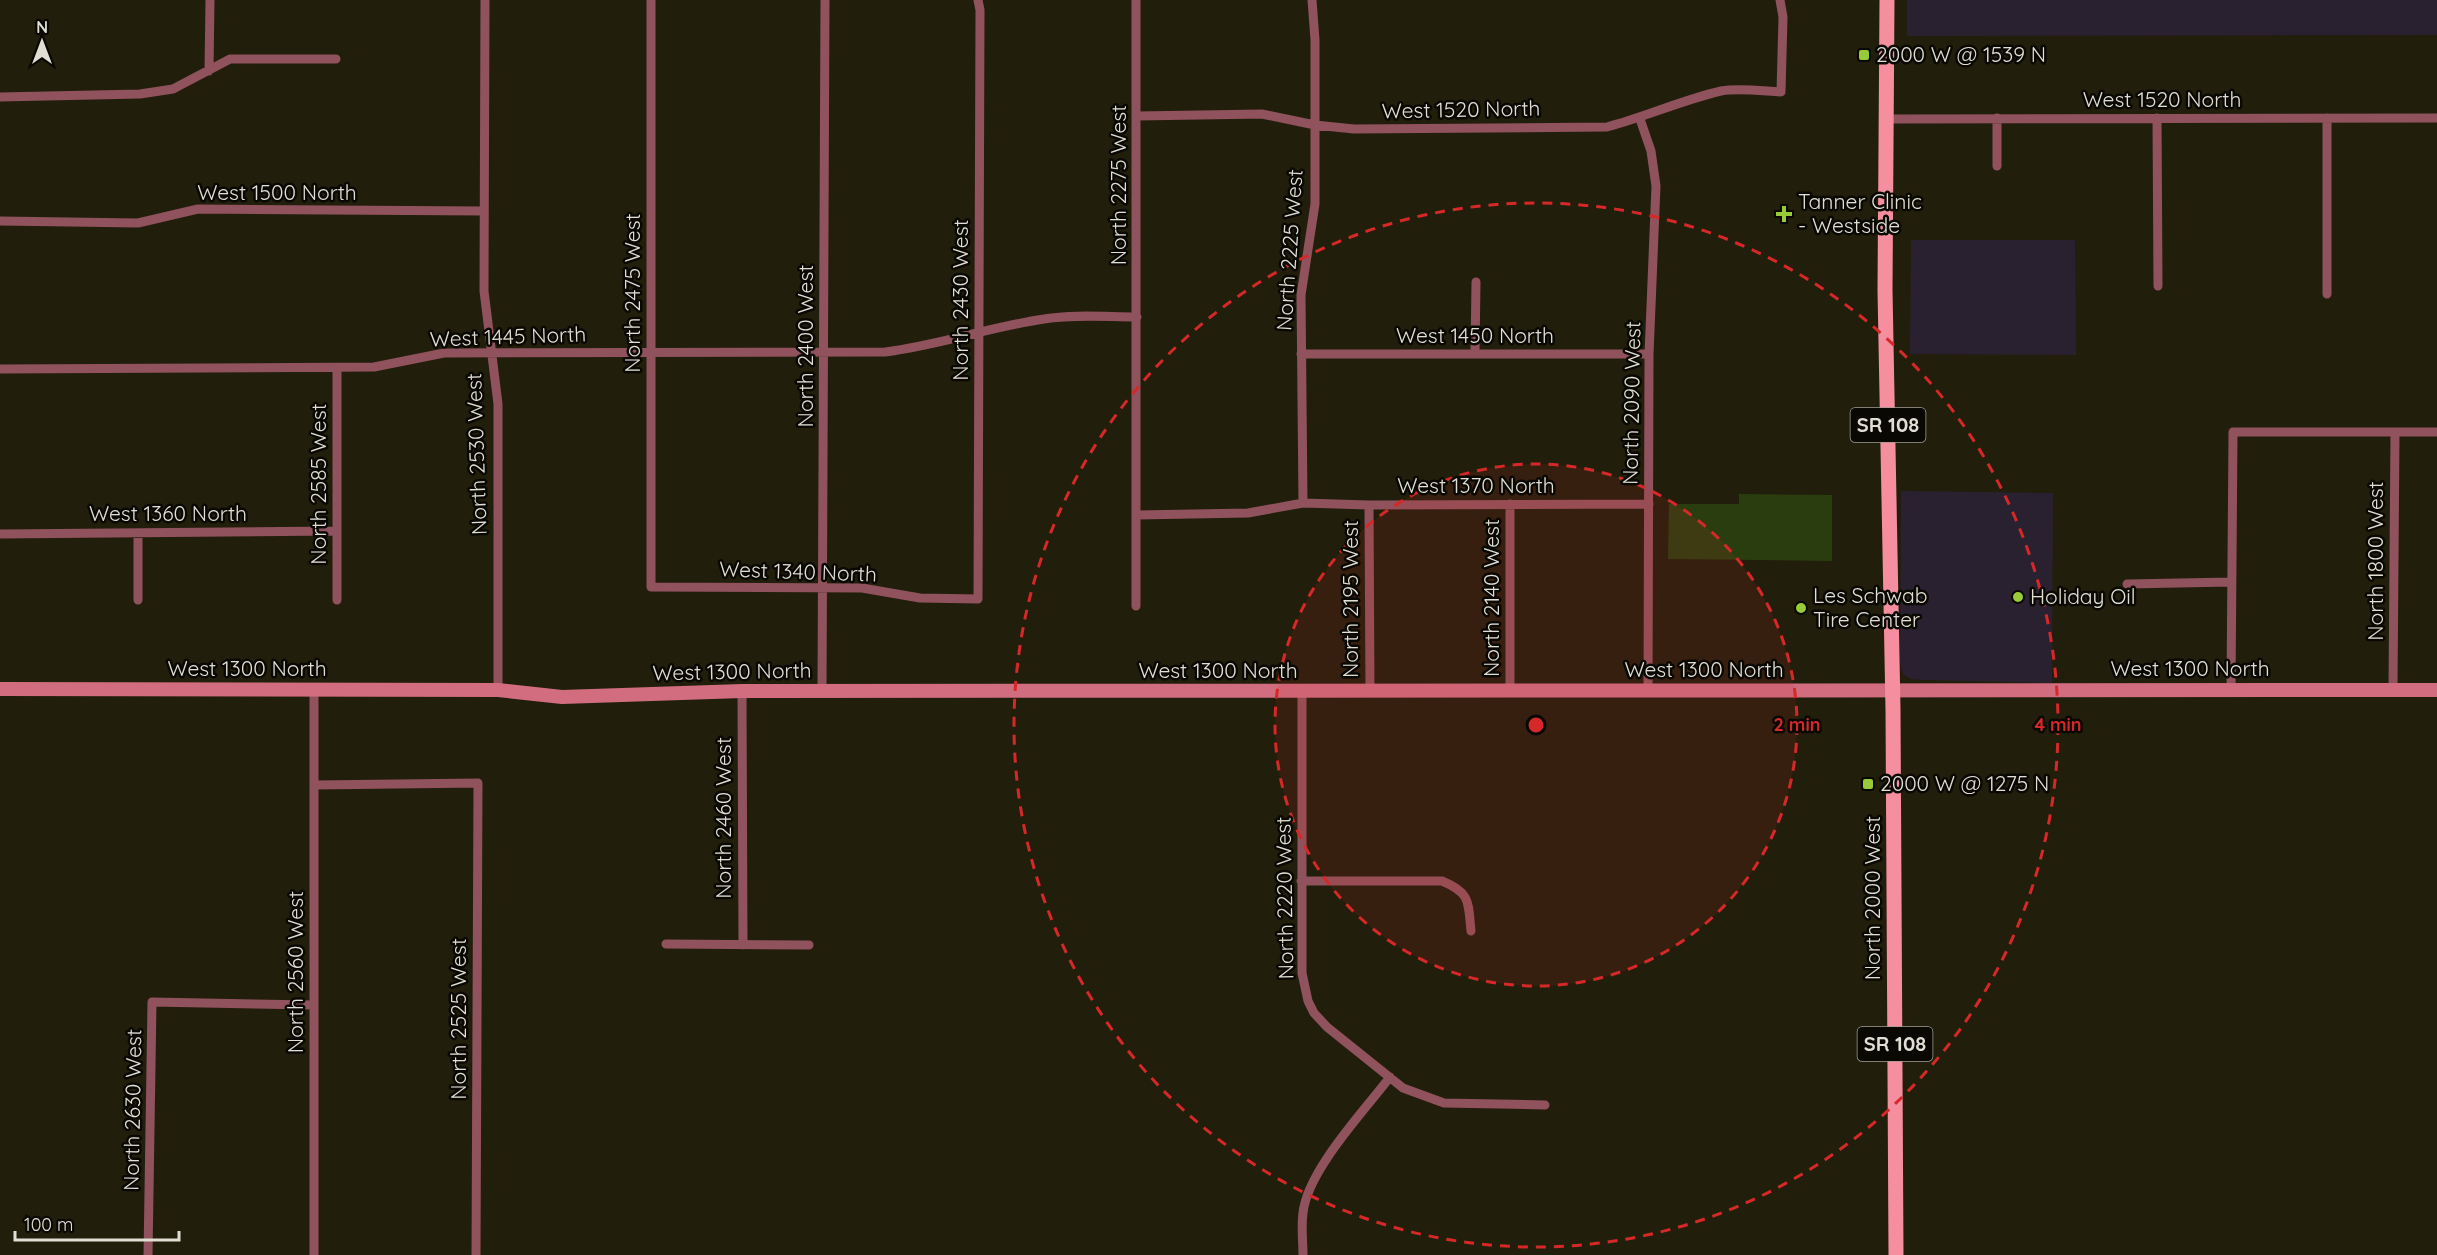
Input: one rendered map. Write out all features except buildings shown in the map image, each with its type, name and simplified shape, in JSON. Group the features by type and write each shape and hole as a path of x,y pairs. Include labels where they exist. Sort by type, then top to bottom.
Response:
{"main road":[{"name":"North 2000 West","path":"1887,0 1885,290 1892,690 1896,1255"}],"street":[{"path":"209,71 210,0"},
{"name":"North 2530 West","path":"485,0 484,291 498,404 498,690"},
{"name":"North 2475 West","path":"651,0 651,586"},
{"name":"North 2400 West","path":"822,691 825,0"},
{"name":"North 2430 West","path":"978,0 980,331 978,599"},
{"name":"North 2275 West","path":"1136,0 1136,606"},
{"name":"North 2225 West","path":"1302,503 1301,295 1315,204 1315,40 1312,0"},
{"name":"West 1520 North","path":"1137,116 1263,114 1315,125 1354,129 1606,127 1640,119 1682,102 1724,91 1781,92 1784,17 1780,0"},
{"path":"0,97 140,94 173,88 230,59 336,59"},
{"path":"1997,118 1997,166"},
{"path":"2157,118 2158,286"},
{"path":"2326,118 2327,294"},
{"name":"West 1520 North","path":"1886,119 2437,118"},
{"name":"North 2090 West","path":"1640,119 1650,150 1656,186 1649,354 1648,691"},
{"name":"West 1500 North","path":"0,221 138,223 198,209 484,212"},
{"path":"1475,353 1476,282"},
{"path":"980,331 1047,318 1137,317"},
{"name":"West 1445 North","path":"0,369 374,367 444,353 885,352 914,348 980,331"},
{"name":"West 1450 North","path":"1301,354 1649,354"},
{"name":"North 2585 West","path":"337,368 337,600"},
{"path":"2231,690 2233,432 2437,432"},
{"name":"North 1800 West","path":"2393,690 2396,432"},
{"name":"West 1370 North","path":"1137,515 1248,513 1302,503 1369,505 1649,504"},
{"name":"North 2140 West","path":"1510,504 1510,691"},
{"name":"North 2195 West","path":"1369,505 1370,692"},
{"name":"West 1360 North","path":"0,534 336,531"},
{"path":"138,533 138,600"},
{"path":"2127,584 2231,582"},
{"name":"West 1340 North","path":"651,586 862,588 920,598 978,599"},
{"name":"West 1300 North","path":"0,689 498,690 562,697 742,691 2437,690"},
{"name":"North 2560 West","path":"314,690 314,1255"},
{"name":"North 2460 West","path":"742,691 743,945"},
{"name":"North 2220 West","path":"1302,692 1302,973 1308,1001 1327,1027 1403,1088 1444,1103 1545,1105"},
{"name":"North 2525 West","path":"315,785 478,783 476,1255"},
{"path":"1301,881 1442,881 1459,888 1467,901 1471,931"},
{"path":"666,944 808,945"},
{"name":"North 2630 West","path":"148,1255 152,1002 314,1005"},
{"path":"1303,1255 1303,1212 1310,1188 1325,1162 1390,1077"}],"shaded area":[{"path":"1907,0 2437,0 2437,35 1907,36"},
{"path":"1911,240 2075,240 2076,355 1910,354"},
{"path":"1901,491 2053,493 2052,683 1923,680 1911,679 1903,674 1900,661"}],"green space":[{"path":"1739,494 1832,495 1832,561 1668,559 1669,504 1739,504"}],"place":[{"name":"2000 W @ 1539 N","path":"1864,55"},
{"name":"Tanner Clinic - Westside","path":"1784,214"},
{"name":"Holiday Oil","path":"2018,597"},
{"name":"Les Schwab Tire Center","path":"1801,608"},
{"name":"2000 W @ 1275 N","path":"1868,784"}]}
